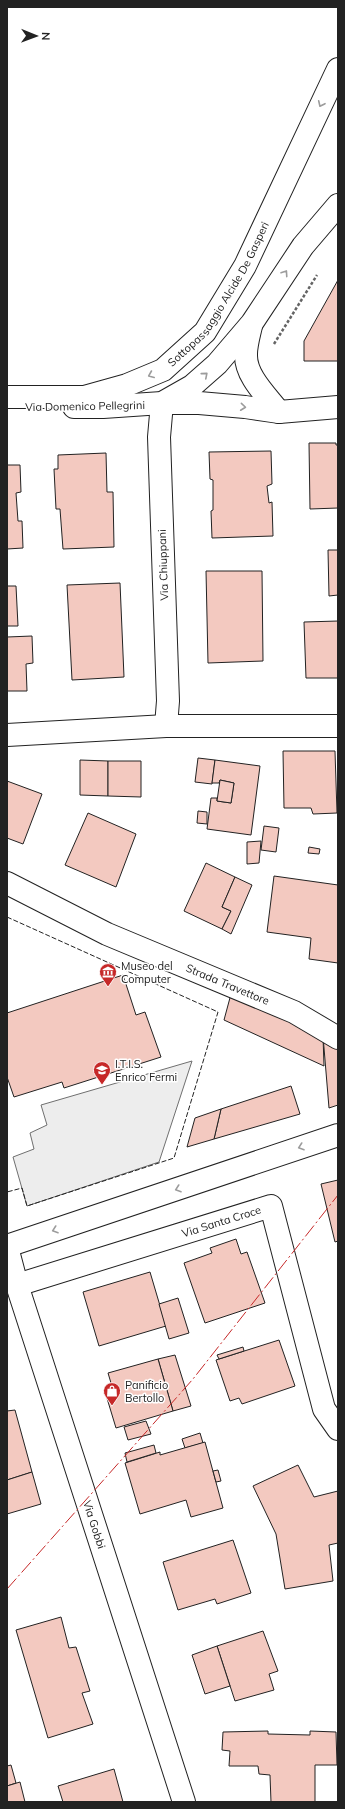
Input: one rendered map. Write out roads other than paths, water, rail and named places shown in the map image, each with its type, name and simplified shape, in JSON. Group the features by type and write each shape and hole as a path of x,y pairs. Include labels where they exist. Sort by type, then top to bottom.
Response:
{"street":[{"name":"Sottopassaggio Alcide De Gasperi","path":"7,397 84,397 127,385 163,370 205,332 245,266 338,68"},
{"name":"Via Domenico Pellegrini","path":"162,404 192,386 218,364 252,324 303,246 338,205"},
{"name":"Via Domenico Pellegrini","path":"252,324 246,354 248,369 279,412"},
{"name":"Via Domenico Pellegrini","path":"7,407 103,407 199,403 279,412 338,407"},
{"name":"Via Chiuppani","path":"162,404 159,437 168,701 166,726"},
{"path":"7,735 166,726 338,726"},
{"name":"Strada Travettore","path":"7,883 107,934 294,1012 338,1038"},
{"path":"7,1247 338,1134"},
{"name":"Via Santa Croce","path":"17,1285 271,1206 324,1409 338,1429"},
{"name":"Via Gobbi","path":"7,1247 17,1285 184,1802"}],"place":[{"name":"Museo del Computer","path":"108,987"},
{"name":"I.T.I.S. Enrico Fermi","path":"102,1085"},
{"name":"Panificio Bertollo","path":"112,1406"}]}
